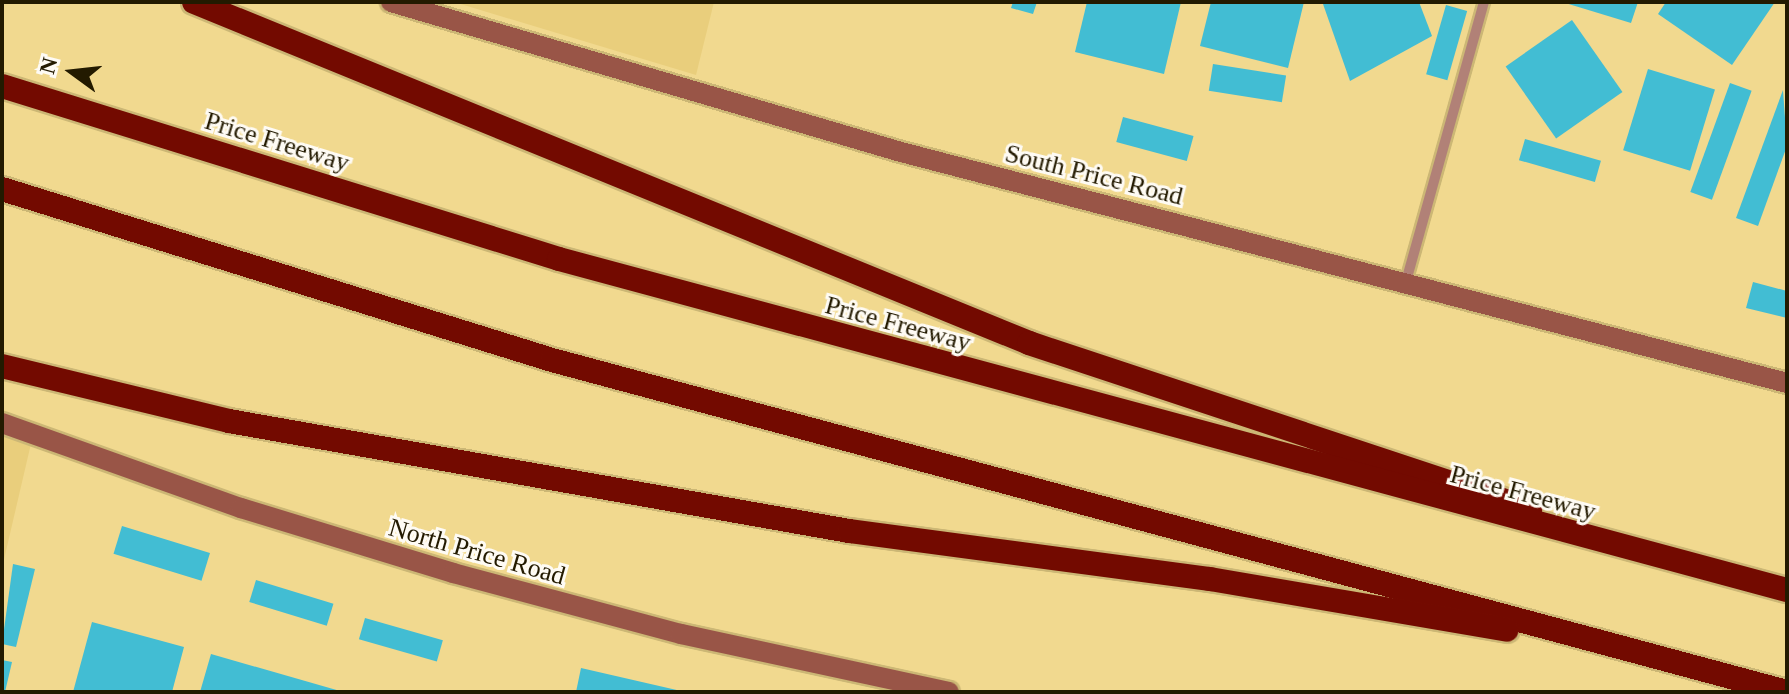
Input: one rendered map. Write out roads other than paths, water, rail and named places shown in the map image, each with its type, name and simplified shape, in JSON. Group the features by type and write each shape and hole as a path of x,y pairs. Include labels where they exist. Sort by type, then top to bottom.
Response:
{"highway":[{"path":"194,2 1029,343 1718,572"},
{"name":"Price Freeway","path":"2,86 559,259 1787,590"},
{"path":"2,189 552,360 1787,692"},
{"path":"2,366 229,421 849,531 1210,579 1636,651"}],"main road":[{"name":"South Price Road","path":"391,2 901,152 1787,383"},
{"name":"North Price Road","path":"2,423 213,499 453,573 668,631 949,692"}],"lane":[{"path":"1405,285 1484,2"}]}
